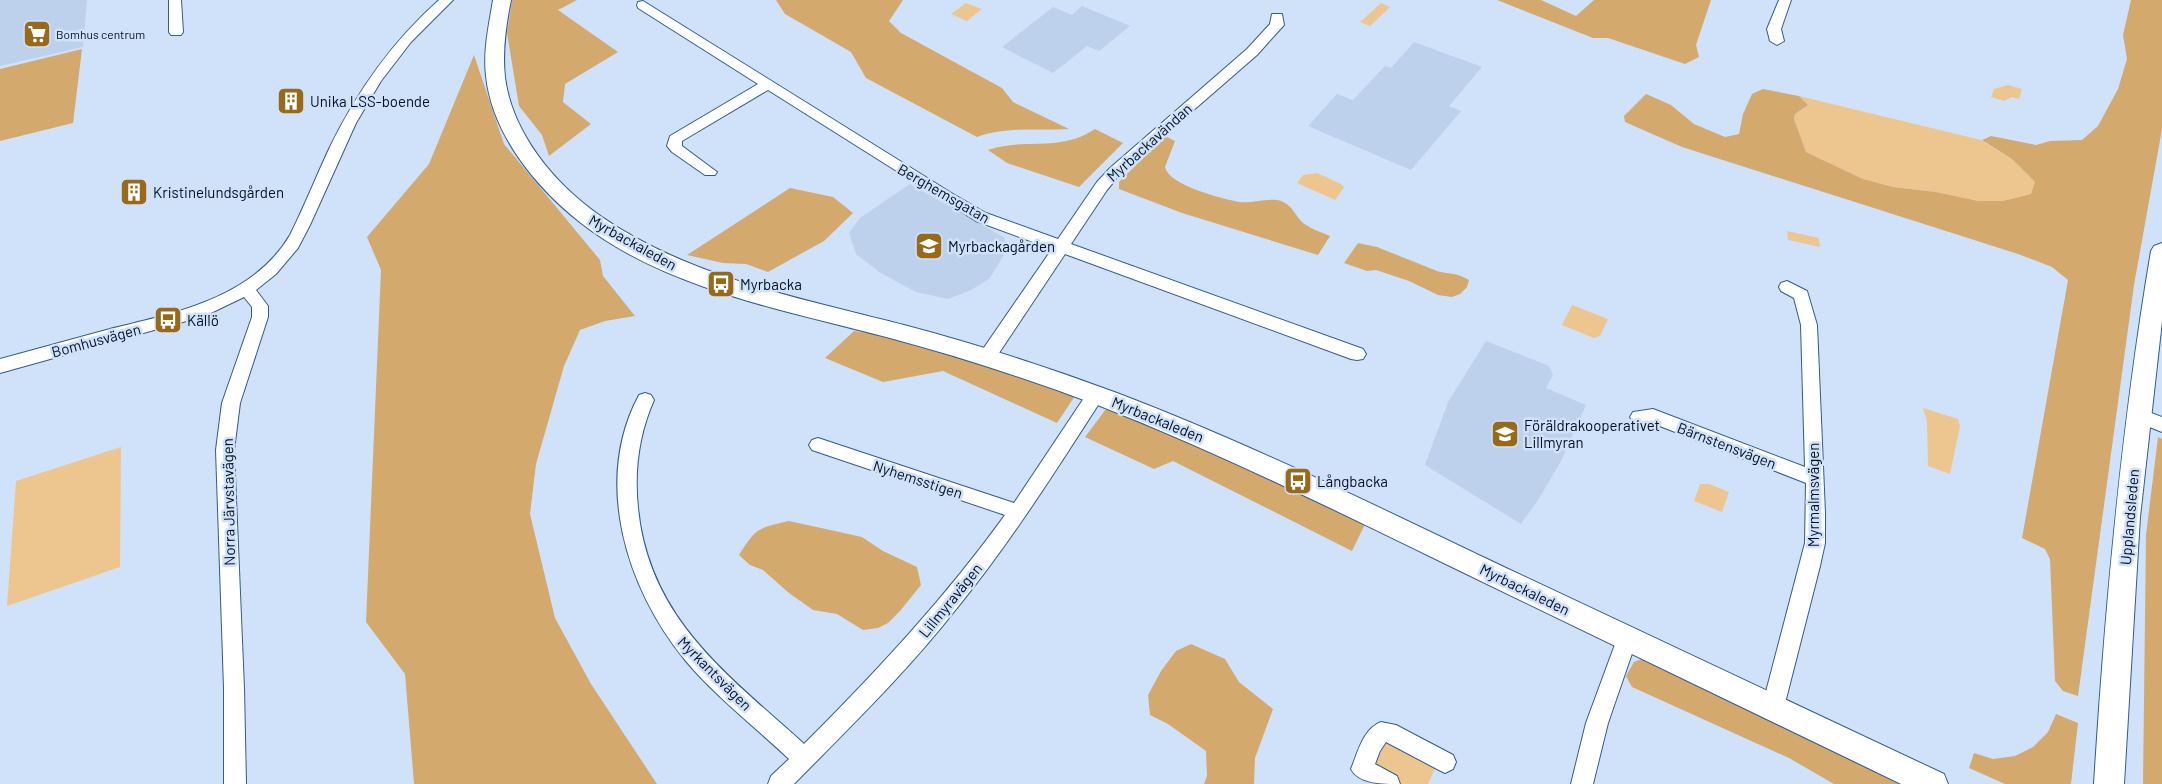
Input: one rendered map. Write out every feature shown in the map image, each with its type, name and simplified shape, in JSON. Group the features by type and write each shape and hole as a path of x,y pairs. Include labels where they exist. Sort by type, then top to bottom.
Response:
{"street":[{"path":"175,0 176,32"},
{"path":"246,288 264,276 290,248 347,126 380,69 409,35 446,0"},
{"name":"Myrbackaleden","path":"502,0 494,57 497,84 508,120 536,168 558,192 592,221 658,259 721,284 987,357 1140,410 1228,448 1933,784"},
{"path":"1777,41 1774,29 1785,0"},
{"name":"Berghemsgatan","path":"643,5 973,212 999,224 1357,354"},
{"name":"Myrbackavändan","path":"987,357 1102,186 1115,171 1252,52 1277,25 1278,17"},
{"path":"710,172 677,149 674,146 675,139 768,84"},
{"name":"Upplandsleden","path":"2109,784 2116,657 2150,420 2162,251"},
{"name":"Myrmalmsvägen","path":"1773,707 1804,595 1813,551 1816,512 1809,325 1801,295 1787,287"},
{"name":"Bomhusvägen","path":"0,366 168,320 219,302 246,288"},
{"name":"Norra Järvstavägen","path":"235,784 234,678 225,450 231,403 260,317 260,306 246,288"},
{"name":"Lillmyravägen","path":"779,784 875,687 926,630 1018,512 1096,394"},
{"name":"Myrkantsvägen","path":"645,400 632,434 626,484 632,536 650,590 663,616 692,653 804,759"},
{"name":"Bärnstensvägen","path":"1639,417 1653,416 1815,478"},
{"name":"Nyhemsstigen","path":"818,446 1018,512"},
{"path":"1582,784 1597,723 1627,639"},
{"path":"1389,784 1362,769 1372,744 1381,732 1388,732 1445,762"}],"shaded area":[{"name":"Bomhus centrum","path":"0,0 87,0 83,47 0,66"},
{"path":"512,0 577,0 558,10 618,52 565,84 563,102 591,124 549,156 542,135 519,106 507,33"},
{"path":"776,0 903,0 889,21 901,33 1002,88 1013,102 1069,129 1011,130 977,137 866,78 851,52 785,14"},
{"path":"1497,0 1541,0 1576,16 1594,0 1711,0 1696,45 1699,57 1685,64 1608,38 1593,38"},
{"path":"2131,0 2162,0 2162,129 2134,285 2078,696 2063,691 2055,681 2050,559 2045,549 2022,538 2068,280 2052,267 2018,254 1682,147 1625,122 1624,116 1646,94 1671,105 1694,124 1725,137 1739,134 1743,114 1752,94 1763,89 1799,96 1808,105 1795,114 1794,119 1806,152 1863,179 1893,187 1936,192 1978,201 2003,201 2031,194 2035,182 2012,159 1982,140 1991,136 2036,145 2050,141 2082,140 2098,126 2118,89 2127,59 2123,35"},
{"path":"966,3 982,9 967,21 951,14"},
{"path":"1381,3 1390,7 1370,26 1360,22"},
{"path":"1082,6 1130,26 1099,51 1087,46 1053,73 1002,47 1053,7 1072,15"},
{"path":"1414,42 1482,67 1449,106 1461,111 1411,170 1308,126 1337,94 1353,100 1385,66 1391,68"},
{"path":"82,49 73,123 0,141 0,69"},
{"path":"474,55 504,144 600,260 603,276 635,316 605,321 580,330 564,366 536,464 530,514 555,618 591,684 657,784 414,784 405,674 366,622 381,270 367,237 429,164"},
{"path":"2008,85 2022,89 2019,99 2012,97 2004,101 1991,97 1994,89"},
{"path":"1799,96 1981,140 2012,159 2035,182 2031,194 2003,201 1978,201 1936,192 1893,187 1863,179 1806,152 1794,119 1795,114 1808,105"},
{"path":"1095,129 1123,143 1079,187 1007,163 988,150 1002,146 1068,141"},
{"path":"1165,136 1175,141 1165,167 1168,174 1197,190 1221,198 1239,202 1277,200 1285,203 1305,224 1330,236 1318,255 1182,213 1119,189 1119,182"},
{"path":"1317,173 1344,187 1335,200 1297,183 1303,175"},
{"name":"Myrbackagården","path":"910,184 1005,238 1004,255 989,279 971,290 948,299 916,292 881,273 856,254 849,233 860,218"},
{"path":"790,188 833,197 853,213 824,241 768,272 746,264 723,263 687,255"},
{"path":"1787,231 1819,238 1820,247 1788,240"},
{"path":"1358,243 1377,247 1437,271 1460,276 1469,280 1467,287 1460,294 1452,297 1438,295 1409,281 1376,270 1367,271 1344,263"},
{"path":"1572,305 1608,319 1600,336 1594,338 1562,325"},
{"path":"854,331 883,335 939,349 994,366 1075,396 1057,423 943,371 883,382 825,358"},
{"name":"Föräldrakooperativet Lillmyran","path":"1486,341 1549,366 1553,375 1546,388 1586,405 1560,463 1521,524 1425,465 1448,402"},
{"path":"1109,405 1366,522 1352,551 1173,461 1154,469 1085,437"},
{"path":"1923,408 1958,419 1960,426 1950,474 1928,466 1927,422"},
{"path":"2158,437 2162,439 2162,784 2143,784 2146,535"},
{"path":"121,447 120,567 7,606 16,481"},
{"path":"1700,484 1709,484 1729,492 1722,512 1694,501"},
{"path":"789,521 862,537 883,551 917,567 921,585 888,623 878,628 863,630 837,614 813,610 789,593 763,570 750,565 739,555 759,530 770,525"},
{"path":"1191,644 1225,659 1239,682 1273,709 1255,758 1254,784 1204,784 1207,776 1206,751 1168,724 1150,715 1148,695 1161,671 1176,651"},
{"path":"1647,657 1907,784 1834,784 1789,758 1632,687 1626,676 1634,662"},
{"path":"2056,714 2078,723 2071,784 2005,784 1969,768 1974,753 1993,759 2015,756 2033,747 2048,732"},
{"path":"1388,737 1437,764 1428,784 1398,784 1372,770"}],"place":[{"name":"Bomhus centrum","path":"37,34"},
{"name":"Unika LSS-boende","path":"291,101"},
{"name":"Kristinelundsgården","path":"134,192"},
{"name":"Myrbackagården","path":"929,246"},
{"name":"Myrbacka","path":"721,284"},
{"name":"Källö","path":"168,320"},
{"name":"Föräldrakooperativet Lillmyran","path":"1505,434"},
{"name":"Långbacka","path":"1298,481"}]}
